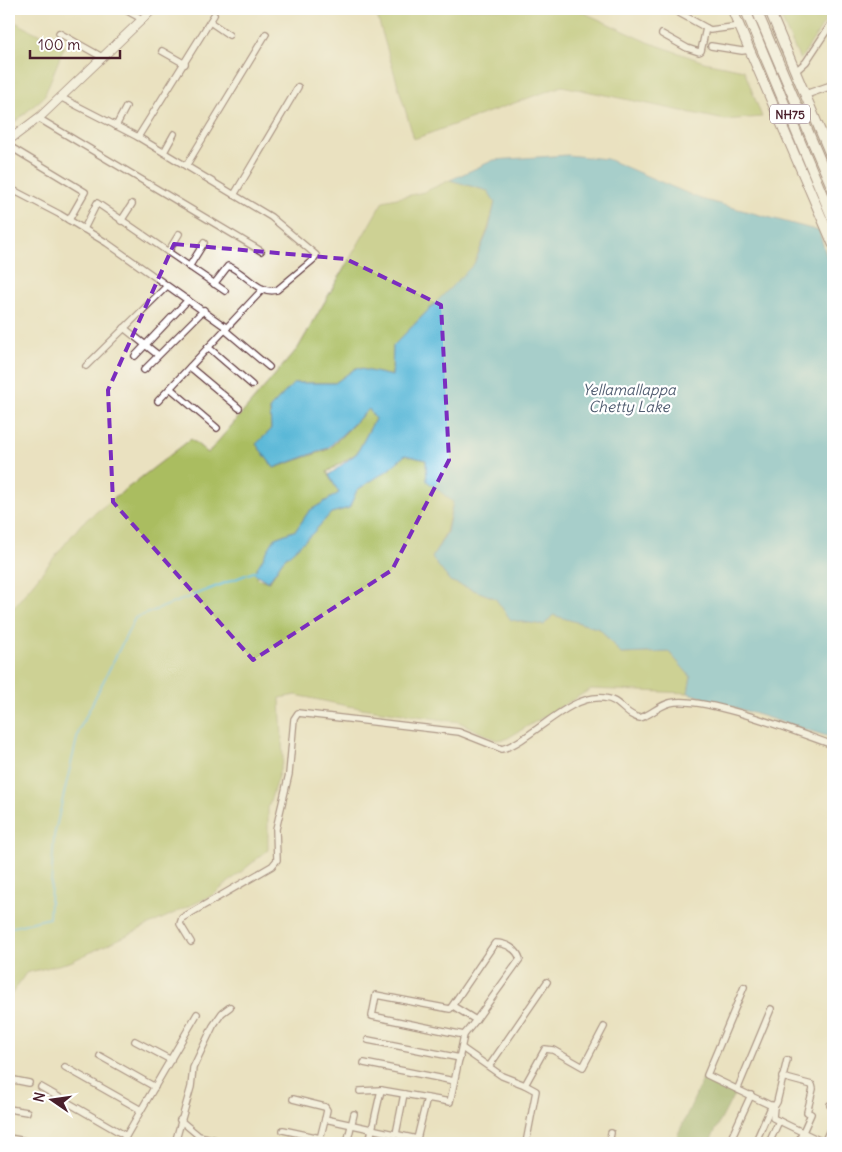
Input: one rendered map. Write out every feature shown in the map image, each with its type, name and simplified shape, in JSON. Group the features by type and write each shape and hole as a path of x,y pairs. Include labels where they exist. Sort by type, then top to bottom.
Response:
{"main road":[{"path":"9,140 38,118 154,9"},
{"path":"732,9 833,244"},
{"name":"NH75","path":"746,9 833,220"},
{"name":"NH75","path":"756,9 833,190"},
{"path":"769,9 797,70 833,161"}],"street":[{"path":"124,9 142,19"},
{"path":"674,10 706,28 714,30 740,26"},
{"path":"138,137 214,15"},
{"path":"797,70 806,62 833,21"},
{"path":"210,22 229,35"},
{"path":"662,34 686,48 699,52 702,51 706,28"},
{"path":"59,33 102,58"},
{"path":"186,166 266,34"},
{"path":"711,46 742,51 750,50"},
{"path":"162,51 184,64"},
{"path":"807,94 833,85"},
{"path":"234,194 298,87"},
{"path":"60,97 138,137 234,194 271,217 316,254 313,260 282,287 271,292 263,289 228,266 224,267 214,284"},
{"path":"116,126 126,107"},
{"path":"38,118 261,251"},
{"path":"164,152 174,134"},
{"path":"9,146 85,192 69,220"},
{"path":"9,188 84,229 166,287 204,310 268,367"},
{"path":"84,229 97,204 225,291"},
{"path":"121,221 132,204"},
{"path":"168,252 179,234"},
{"path":"189,267 204,243"},
{"path":"86,366 166,287"},
{"path":"158,402 263,289"},
{"path":"135,356 188,300"},
{"path":"144,370 204,310"},
{"path":"124,328 146,344 158,356"},
{"path":"208,348 252,385"},
{"path":"190,367 238,408"},
{"path":"170,388 217,428"},
{"path":"190,942 180,924 182,918 272,866 277,860 277,819 289,774 294,719 298,713 459,732 502,749 561,712 592,700 600,698 612,699 631,715 640,718 668,703 687,702 718,708 833,745"},
{"path":"360,1090 381,1090 450,1102 464,1035 520,960 518,953 503,943 495,944 450,1009 376,995 372,1016 464,1035"},
{"path":"490,1065 547,982"},
{"path":"744,987 707,1075 773,1106"},
{"path":"453,1006 476,1020"},
{"path":"175,1143 180,1120 191,1087 193,1068 204,1042 222,1013 230,1007"},
{"path":"738,1088 771,1009"},
{"path":"122,1143 197,1014"},
{"path":"525,1085 546,1049 553,1050 583,1067 604,1027"},
{"path":"368,1040 460,1058"},
{"path":"135,1041 171,1060"},
{"path":"462,1048 490,1065 502,1076 536,1090 526,1143"},
{"path":"100,1056 154,1087"},
{"path":"755,1143 773,1106 777,1102 788,1060"},
{"path":"364,1063 454,1081"},
{"path":"65,1067 141,1110"},
{"path":"782,1077 812,1085 807,1112 811,1114 798,1143"},
{"path":"9,1079 29,1083"},
{"path":"41,1088 126,1136"},
{"path":"369,1143 381,1090"},
{"path":"396,1134 404,1094"},
{"path":"729,1143 751,1095"},
{"path":"325,1119 396,1134 417,1141 426,1098"},
{"path":"283,1130 320,1141 327,1110 325,1106 293,1099"},
{"path":"773,1106 773,1118 824,1143 833,1123"},
{"path":"9,1109 27,1112"},
{"path":"347,1143 354,1114"},
{"path":"180,1120 199,1136 229,1143"},
{"path":"769,1143 779,1121"},
{"path":"609,1143 612,1133"},
{"path":"9,1138 36,1143"}],"highlighted area":[{"path":"174,244 346,259 441,305 449,460 392,570 253,660 113,502 108,390"}],"green space":[{"path":"375,9 576,9 648,42 704,62 744,70 762,117 725,120 562,86 414,139"},
{"path":"777,9 833,9 800,60"},
{"path":"15,22 64,47 44,97 9,127 9,26"},
{"path":"450,180 488,191 495,202 488,229 474,264 393,346 392,376 356,368 335,383 294,383 270,408 271,430 256,444 274,468 329,449 369,409 375,419 357,453 327,472 339,493 309,511 296,530 275,538 256,578 269,582 283,560 312,534 331,513 349,508 357,490 388,470 405,455 426,460 427,481 453,502 446,532 432,558 450,581 495,598 511,620 544,625 553,615 600,629 621,654 669,652 691,677 688,693 591,689 506,739 496,740 459,722 347,706 296,695 280,698 283,760 268,808 268,850 213,895 70,962 26,973 9,998 9,613 82,523 191,439 208,453 298,348 383,201 424,192"},
{"path":"703,1079 736,1091 709,1143 674,1143"}],"water":[{"name":"Yellamallappa Chetty Lake","path":"567,155 607,159 701,199 819,231 833,278 833,738 688,693 691,677 669,652 621,654 600,629 553,615 544,625 511,620 495,598 450,581 432,558 447,532 453,502 427,481 426,460 405,455 388,470 357,490 349,508 331,513 312,534 283,560 268,582 254,573 275,538 296,530 309,511 339,493 329,475 357,453 375,419 369,409 328,448 274,468 256,444 271,430 270,408 294,383 335,383 356,368 392,376 393,346 474,264 489,229 495,202 488,191 450,180 494,160"}],"waterway":[{"path":"9,928 49,918 54,836 79,730 135,618 256,571"}]}
